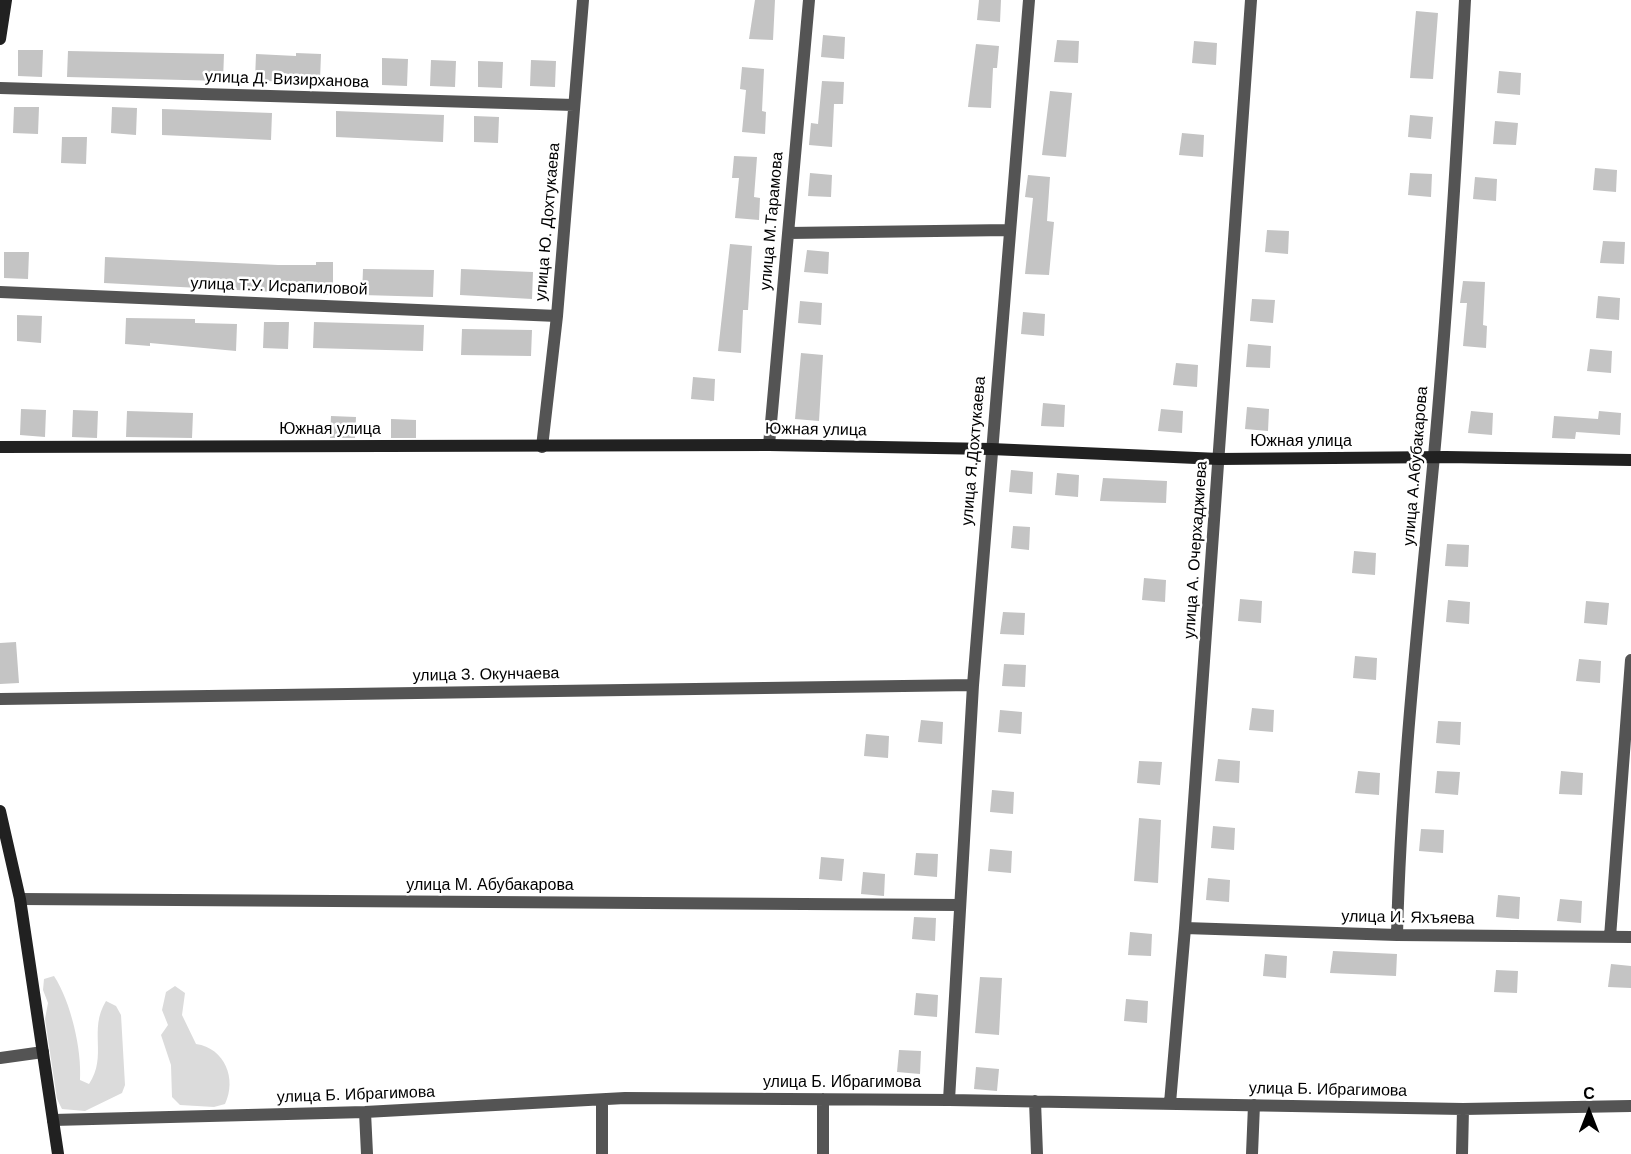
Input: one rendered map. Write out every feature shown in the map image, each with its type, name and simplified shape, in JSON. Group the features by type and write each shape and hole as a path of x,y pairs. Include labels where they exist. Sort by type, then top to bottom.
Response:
{"main road":[{"path":"0,39 6,0"},
{"name":"Южная улица","path":"0,447 769,445 991,449 1219,459 1434,457 1631,460"},
{"path":"0,811 20,899 58,1154"}],"street":[{"name":"улица Ю. Дохтукаева","path":"542,447 557,316 583,0"},
{"name":"улица М.Тарамова","path":"769,445 809,0"},
{"name":"улица Я.Дохтукаева","path":"949,1100 973,685 1029,0"},
{"name":"улица А. Очерхаджиева","path":"1170,1103 1185,928 1251,0"},
{"name":"улица А.Абубакарова","path":"1396,935 1400,830 1410,687 1434,457 1453,235 1465,0"},
{"name":"улица Д. Визирханова","path":"0,88 574,105"},
{"path":"788,233 1009,230"},
{"name":"улица Т.У. Исрапиловой","path":"0,292 557,316"},
{"path":"1610,937 1631,660"},
{"name":"улица З. Окунчаева","path":"0,699 973,685"},
{"name":"улица М. Абубакарова","path":"20,899 960,906"},
{"name":"улица И. Яхъяева","path":"1185,928 1396,935 1631,937"},
{"path":"0,1058 43,1052"},
{"name":"улица Б. Ибрагимова","path":"53,1119 364,1112 625,1098 1035,1101 1463,1109 1631,1106"},
{"path":"823,1099 824,1154"},
{"path":"602,1100 603,1154"},
{"path":"1035,1101 1037,1154"},
{"path":"1252,1154 1254,1105"},
{"path":"1462,1154 1463,1109"},
{"path":"364,1112 367,1154"}],"shaded area":[{"path":"54,976 66,999 74,1026 80,1080 89,1084 94,1074 98,1053 98,1022 106,1001 116,1006 121,1015 125,1085 122,1093 85,1111 62,1109 57,1099 45,1019 48,1003 43,990 44,979"},
{"path":"175,986 185,993 182,1015 196,1044 214,1052 226,1066 230,1085 225,1104 214,1107 180,1105 172,1097 171,1065 161,1035 168,1025 162,1010 166,992"}],"building":[{"path":"755,0 775,0 773,40 749,39"},
{"path":"979,0 1001,0 1000,22 977,20"},
{"path":"1416,11 1438,13 1433,79 1410,78"},
{"path":"823,35 845,37 844,59 821,57"},
{"path":"1057,40 1079,41 1078,63 1054,62"},
{"path":"1194,41 1217,43 1216,65 1192,63"},
{"path":"976,44 999,46 997,68 993,68 991,108 968,107"},
{"path":"18,50 43,50 42,77 18,76"},
{"path":"68,51 224,54 223,81 67,77"},
{"path":"296,53 321,54 320,80 280,78 280,82 255,80 256,54 296,56"},
{"path":"382,58 408,59 407,86 382,85"},
{"path":"431,60 456,61 455,87 430,86"},
{"path":"531,60 556,61 555,87 530,86"},
{"path":"478,61 503,62 502,88 478,87"},
{"path":"742,67 764,69 762,111 766,112 765,134 742,132 746,90 740,89"},
{"path":"1499,71 1521,73 1520,95 1497,93"},
{"path":"822,81 844,82 843,104 834,104 832,147 809,145 811,123 818,124"},
{"path":"1050,91 1072,93 1066,157 1042,155"},
{"path":"14,107 39,107 38,134 13,133"},
{"path":"112,107 137,108 136,135 111,133"},
{"path":"162,109 272,113 271,140 162,135"},
{"path":"336,111 444,115 443,142 336,137"},
{"path":"1410,115 1433,117 1431,139 1408,137"},
{"path":"474,116 499,117 498,143 474,142"},
{"path":"1495,121 1518,123 1516,145 1493,144"},
{"path":"1182,133 1204,135 1203,157 1179,155"},
{"path":"62,137 87,137 86,164 61,163"},
{"path":"734,156 757,157 754,197 760,198 759,220 735,218 739,178 732,178"},
{"path":"1595,168 1617,170 1616,192 1593,190"},
{"path":"810,173 832,175 831,197 808,196"},
{"path":"1410,173 1432,174 1431,197 1408,195"},
{"path":"1028,175 1050,177 1047,221 1054,222 1049,275 1025,274 1033,198 1025,197"},
{"path":"1475,177 1497,179 1496,201 1473,199"},
{"path":"1267,230 1289,231 1288,254 1265,252"},
{"path":"1603,241 1625,242 1624,264 1600,263"},
{"path":"730,244 752,246 748,310 743,310 741,353 718,351"},
{"path":"807,250 829,252 828,274 804,272"},
{"path":"4,252 29,252 28,279 4,278"},
{"path":"105,257 278,265 316,265 316,262 333,262 333,295 104,283"},
{"path":"363,269 434,270 433,297 362,295"},
{"path":"461,269 533,272 532,299 460,295"},
{"path":"1463,281 1485,282 1483,325 1487,326 1486,348 1463,346 1467,303 1460,303"},
{"path":"1598,296 1620,298 1619,320 1596,318"},
{"path":"1252,299 1275,300 1273,323 1250,321"},
{"path":"800,301 822,303 821,325 798,323"},
{"path":"1023,312 1045,314 1044,336 1021,334"},
{"path":"17,315 42,316 41,343 17,341"},
{"path":"126,318 195,319 195,323 237,324 236,351 150,343 150,346 125,344"},
{"path":"264,322 289,322 288,349 263,348"},
{"path":"314,322 424,325 423,351 313,348"},
{"path":"462,329 532,330 531,356 461,355"},
{"path":"1248,344 1271,346 1270,368 1246,367"},
{"path":"1590,349 1612,351 1611,373 1587,371"},
{"path":"801,353 823,355 819,421 795,419"},
{"path":"1176,363 1198,365 1197,387 1173,385"},
{"path":"693,377 715,379 714,401 691,399"},
{"path":"1043,403 1065,405 1064,427 1041,426"},
{"path":"1247,407 1269,409 1268,431 1245,429"},
{"path":"21,409 46,410 45,437 20,435"},
{"path":"1161,409 1183,411 1182,433 1158,431"},
{"path":"73,410 98,411 97,438 72,437"},
{"path":"127,411 193,413 192,438 126,437"},
{"path":"1471,411 1493,413 1492,435 1468,433"},
{"path":"1599,411 1621,413 1620,435 1576,432 1575,439 1552,438 1554,416 1598,419"},
{"path":"331,416 356,417 355,438 330,438"},
{"path":"391,419 416,420 416,438 391,438"},
{"path":"1011,470 1033,472 1032,494 1009,492"},
{"path":"1057,473 1079,475 1078,497 1055,495"},
{"path":"1103,478 1167,481 1166,503 1100,501"},
{"path":"1013,526 1030,527 1029,550 1011,548"},
{"path":"1447,544 1469,545 1468,567 1445,566"},
{"path":"1354,551 1376,553 1375,575 1352,573"},
{"path":"1144,578 1166,580 1165,602 1142,600"},
{"path":"1240,599 1262,601 1261,623 1238,621"},
{"path":"1448,600 1470,602 1469,624 1446,622"},
{"path":"1586,601 1609,603 1607,625 1584,623"},
{"path":"1003,612 1025,613 1024,635 1000,634"},
{"path":"16,642 19,683 0,684 0,643"},
{"path":"1355,656 1377,658 1376,680 1353,678"},
{"path":"1579,659 1601,661 1600,683 1576,681"},
{"path":"1004,664 1026,665 1025,687 1002,686"},
{"path":"1252,708 1274,710 1273,732 1249,730"},
{"path":"1000,710 1022,712 1021,734 998,732"},
{"path":"921,720 943,722 942,744 918,742"},
{"path":"1438,721 1461,722 1460,745 1436,743"},
{"path":"866,734 889,736 888,758 864,756"},
{"path":"1218,759 1240,761 1239,783 1215,781"},
{"path":"1139,761 1162,762 1160,785 1137,783"},
{"path":"1358,771 1380,773 1379,795 1355,793"},
{"path":"1437,771 1460,772 1458,795 1435,793"},
{"path":"1561,771 1583,773 1582,795 1559,794"},
{"path":"992,790 1014,792 1013,814 990,812"},
{"path":"1139,818 1161,820 1158,883 1134,881"},
{"path":"1213,826 1235,828 1234,850 1211,848"},
{"path":"1421,829 1444,830 1443,853 1419,851"},
{"path":"990,849 1012,851 1011,873 988,871"},
{"path":"916,853 938,854 937,877 914,875"},
{"path":"821,857 844,859 842,881 819,879"},
{"path":"863,872 885,874 884,896 861,894"},
{"path":"1208,878 1230,880 1229,902 1206,900"},
{"path":"1498,895 1520,897 1519,919 1496,917"},
{"path":"1560,899 1582,901 1581,923 1557,921"},
{"path":"914,917 936,918 935,941 912,939"},
{"path":"1130,932 1152,934 1151,956 1128,955"},
{"path":"1333,951 1397,954 1396,976 1330,973"},
{"path":"1265,954 1287,956 1286,978 1263,976"},
{"path":"1611,964 1631,966 1631,988 1608,987"},
{"path":"1496,970 1518,971 1517,993 1494,992"},
{"path":"980,977 1002,978 999,1035 975,1033"},
{"path":"916,993 938,995 937,1017 914,1015"},
{"path":"1126,999 1148,1001 1147,1023 1124,1021"},
{"path":"899,1050 921,1051 920,1074 897,1072"},
{"path":"976,1067 999,1069 997,1091 974,1089"}]}
